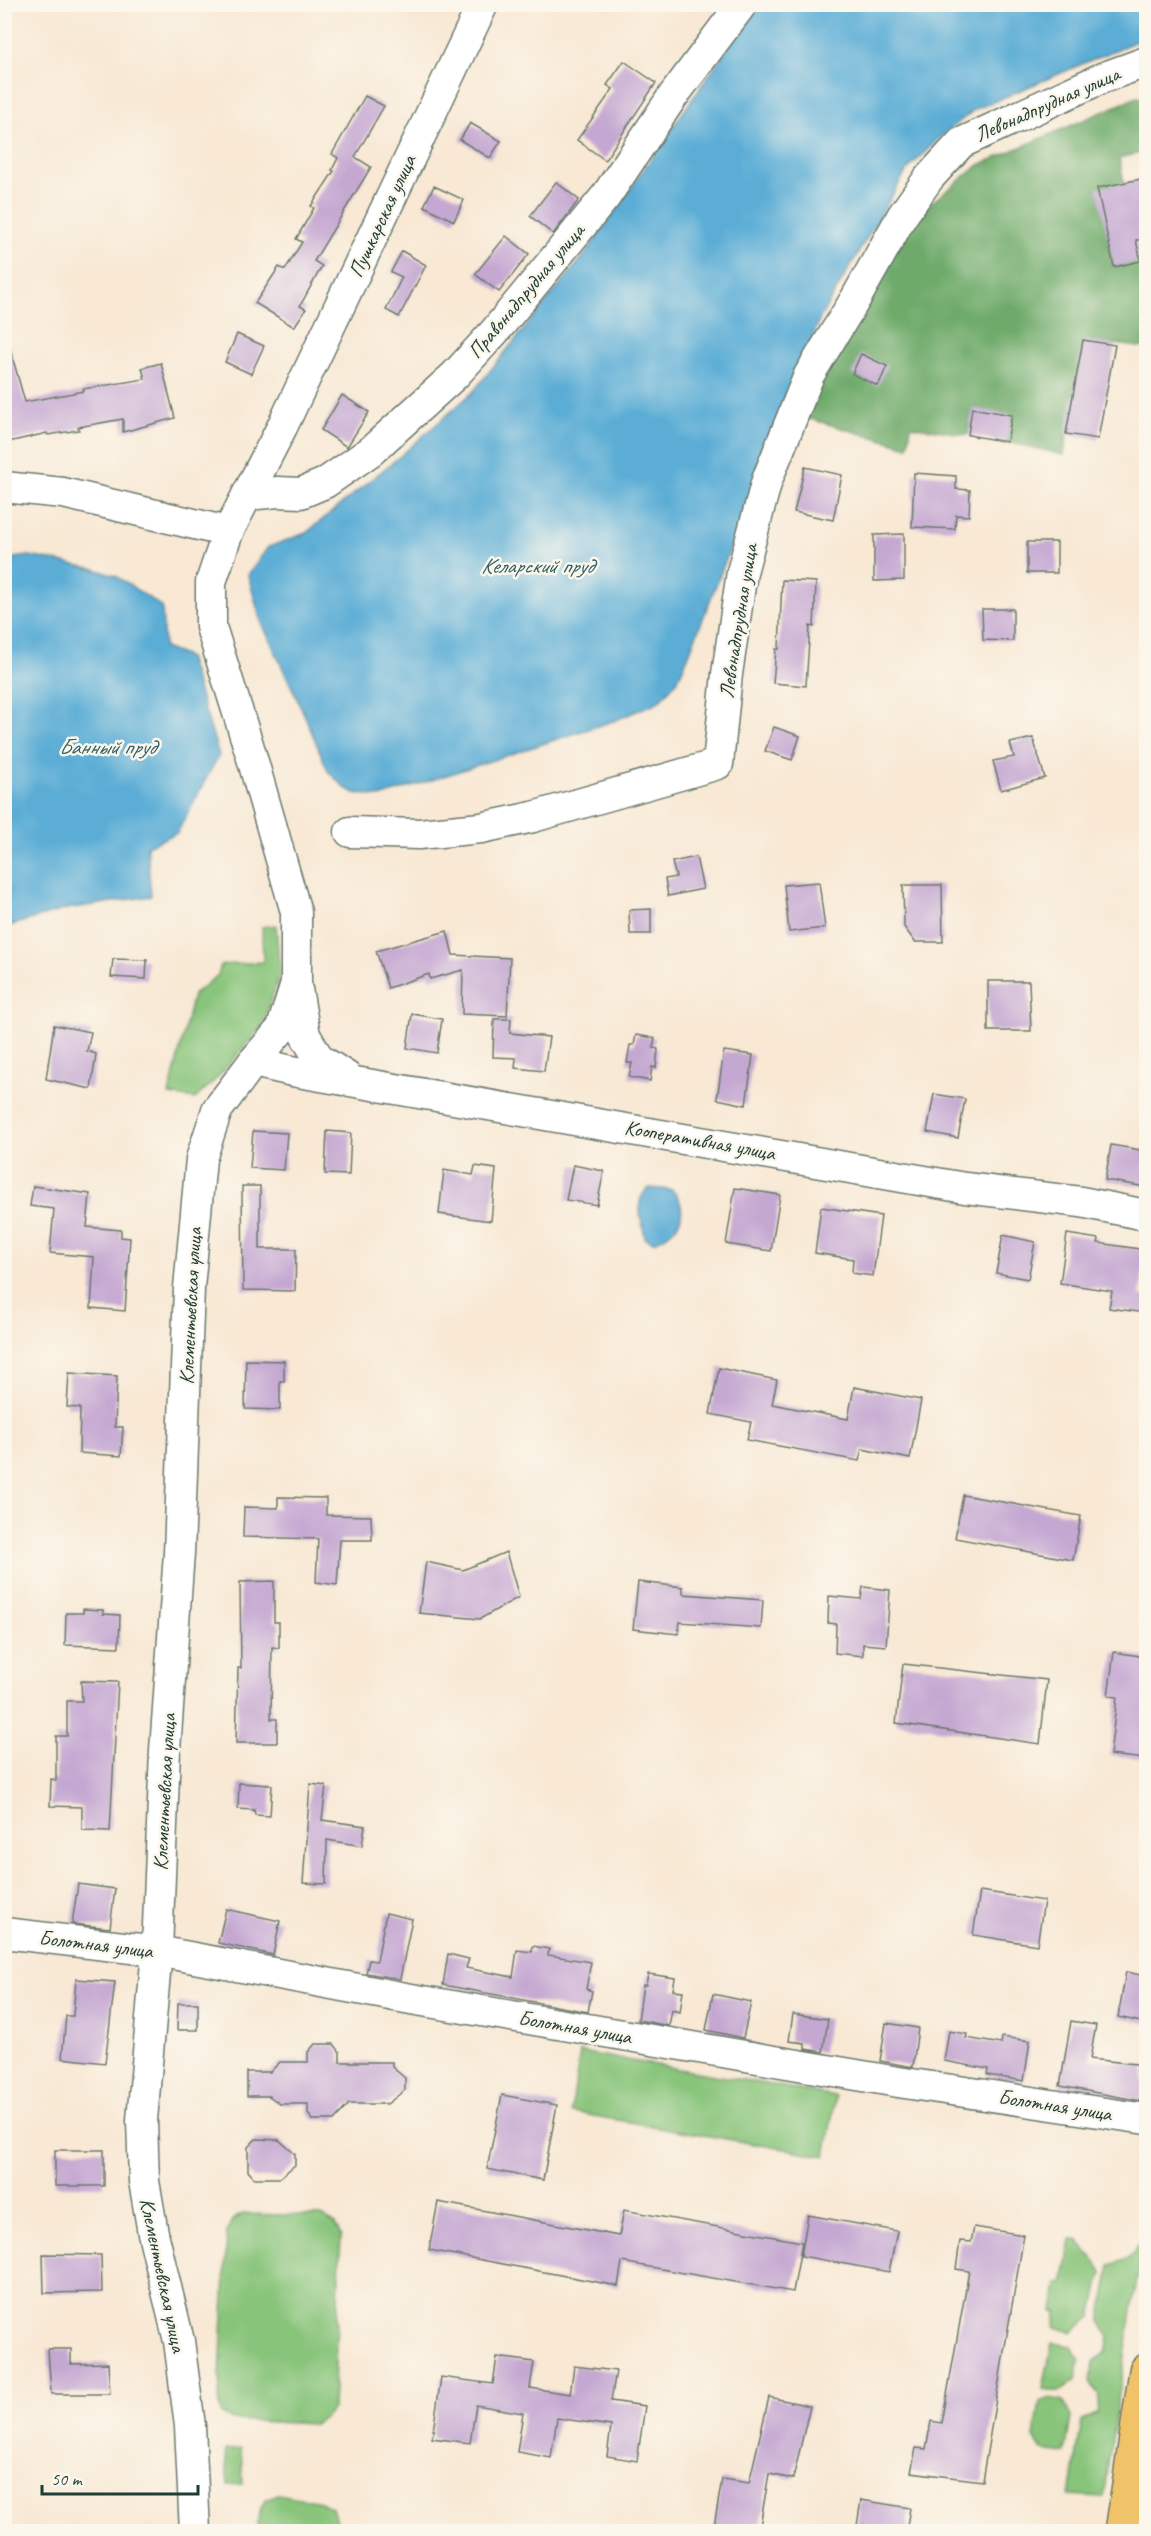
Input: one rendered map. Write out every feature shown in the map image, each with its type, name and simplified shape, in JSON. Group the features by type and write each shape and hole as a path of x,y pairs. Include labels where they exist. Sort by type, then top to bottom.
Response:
{"main road":[{"path":"1122,2532 1146,2371"}],"street":[{"name":"Пушкарская улица","path":"296,983 296,912 250,751 211,627 211,582 228,531 282,427 483,4"},
{"name":"Правонадпрудная улица","path":"247,495 279,492 301,493 325,483 371,451 455,375 606,196 673,96 742,4"},
{"name":"Левонадпрудная улица","path":"350,832 419,834 481,828 532,817 718,764 727,674 742,572 766,480 809,375 902,216 929,178 961,142 1102,78 1146,62"},
{"path":"4,487 63,493 228,531"},
{"path":"296,983 305,1035 319,1059 354,1081"},
{"name":"Клементьевская улица","path":"195,2532 190,2426 179,2341 153,2233 144,2181 142,2120 157,1951 165,1750 179,1552 189,1288 201,1159 217,1110 282,1028 296,983"},
{"name":"Кооперативная улица","path":"253,1062 965,1188 1081,1202 1146,1215"},
{"name":"Болотная улица","path":"4,1933 157,1951 411,1999 898,2082 1146,2119"}],"green space":[{"path":"1137,97 1146,99 1146,152 1119,158 1124,183 1098,189 1114,267 1146,258 1146,348 1083,340 1064,455 1007,442 1011,415 972,409 968,435 911,426 908,447 803,417 917,214 979,165"},
{"path":"276,925 280,975 261,1027 218,1077 195,1099 169,1095 193,995 218,975 221,965 263,962 262,927"},
{"path":"580,2052 836,2096 825,2156 571,2112"},
{"path":"243,2214 322,2216 334,2223 341,2236 333,2407 324,2418 314,2424 232,2420 221,2413 219,2399 227,2231 232,2220"},
{"path":"1071,2239 1077,2239 1102,2272 1092,2317 1072,2332 1054,2327 1057,2312 1053,2311 1057,2283 1063,2284"},
{"path":"1137,2246 1142,2247 1103,2497 1070,2495 1082,2421 1097,2413 1099,2396 1090,2381 1093,2362 1106,2353 1109,2337 1100,2321 1110,2265 1130,2256"},
{"path":"1052,2343 1071,2346 1080,2360 1076,2380 1059,2392 1043,2389"},
{"path":"1049,2398 1064,2401 1071,2417 1065,2453 1042,2450 1034,2438 1040,2402"},
{"path":"241,2449 243,2484 228,2485 225,2450"},
{"path":"278,2494 321,2502 332,2508 336,2521 334,2531 256,2531 261,2508 266,2499"}],"water":[{"name":"Келарский пруд","path":"757,5 1146,5 1146,37 974,110 939,138 907,170 821,316 688,657 677,681 658,702 616,720 380,797 355,793 345,788 328,771 260,619 248,575 268,547 306,533 399,457 472,393 586,253"},
{"name":"Банный пруд","path":"30,556 95,569 116,576 162,607 164,648 188,657 219,755 177,833 147,846 151,896 67,909 5,927 5,559"},
{"path":"649,1188 672,1190 679,1199 682,1209 675,1228 653,1242 645,1238 640,1211 641,1198"}],"building":[{"path":"624,61 656,83 605,160 577,140 613,89 607,85"},
{"path":"365,96 384,106 355,157 371,167 314,261 322,266 300,306 306,309 294,327 255,303 279,267 285,270 302,242 296,239 314,208 311,206 334,171 332,170 338,158 332,154"},
{"path":"470,123 501,141 490,158 460,140"},
{"path":"1146,178 1146,239 1136,240 1141,261 1114,267 1097,188"},
{"path":"556,182 579,200 553,234 530,216"},
{"path":"434,186 464,200 454,221 424,206"},
{"path":"506,236 529,254 499,292 475,274"},
{"path":"402,251 426,265 399,317 386,310 402,277 391,272"},
{"path":"237,334 264,346 251,374 225,362"},
{"path":"1083,340 1115,345 1098,439 1066,434"},
{"path":"9,345 25,402 84,391 83,389 145,379 142,368 161,363 175,418 123,432 123,419 78,427 79,430 48,435 47,433 4,443 4,346"},
{"path":"861,354 887,366 878,386 852,374"},
{"path":"342,395 369,412 347,447 321,430"},
{"path":"972,408 1012,415 1007,442 968,435"},
{"path":"805,467 842,475 833,520 794,512"},
{"path":"914,473 956,476 956,489 970,490 969,516 956,515 955,529 912,527"},
{"path":"904,534 904,580 874,581 874,535"},
{"path":"1027,542 1057,542 1057,573 1027,573"},
{"path":"782,580 816,582 814,627 810,626 806,686 773,683 776,649 779,649"},
{"path":"982,609 1013,609 1013,641 983,640"},
{"path":"774,727 800,736 792,760 765,751"},
{"path":"1033,738 1045,778 1001,790 993,761 1014,757 1010,743"},
{"path":"696,857 703,889 668,896 665,879 676,877 672,862"},
{"path":"819,882 825,928 789,932 784,885"},
{"path":"903,885 942,885 943,942 915,942 904,927"},
{"path":"651,909 651,934 630,934 629,910"},
{"path":"447,931 453,955 510,958 507,1016 462,1014 463,970 430,979 429,974 388,988 376,951"},
{"path":"113,959 147,960 146,979 111,977"},
{"path":"988,981 1029,981 1031,1031 988,1031"},
{"path":"412,1014 442,1019 437,1053 407,1048"},
{"path":"494,1019 511,1019 510,1033 549,1037 544,1071 515,1068 516,1058 493,1057"},
{"path":"54,1025 91,1032 87,1051 96,1054 91,1089 46,1079"},
{"path":"636,1035 655,1038 653,1048 658,1049 656,1068 652,1067 650,1081 629,1077 632,1063 627,1063 630,1045 634,1045"},
{"path":"724,1051 753,1055 746,1105 717,1099"},
{"path":"934,1094 965,1099 958,1138 927,1132"},
{"path":"253,1131 287,1133 284,1170 250,1168"},
{"path":"327,1131 351,1133 349,1175 325,1174"},
{"path":"1111,1145 1146,1151 1146,1187 1105,1180"},
{"path":"573,1165 604,1171 597,1205 566,1200"},
{"path":"475,1166 496,1169 491,1221 439,1214 444,1170 473,1175"},
{"path":"33,1186 90,1194 87,1227 121,1230 121,1237 130,1238 125,1311 91,1308 94,1257 50,1253 54,1209 30,1206"},
{"path":"242,1186 260,1186 260,1249 296,1249 295,1291 243,1290"},
{"path":"735,1188 780,1195 771,1251 726,1244"},
{"path":"821,1207 881,1216 873,1276 852,1273 853,1259 815,1253"},
{"path":"1067,1234 1099,1239 1098,1243 1146,1250 1140,1295 1146,1296 1146,1313 1109,1308 1112,1291 1060,1283"},
{"path":"1003,1235 1035,1242 1028,1279 996,1273"},
{"path":"246,1360 284,1361 284,1381 280,1381 280,1410 245,1409"},
{"path":"719,1368 777,1380 772,1404 848,1419 854,1387 921,1400 910,1459 862,1449 859,1461 747,1440 751,1422 710,1414"},
{"path":"69,1373 117,1376 115,1427 123,1427 121,1456 79,1453 80,1408 67,1407"},
{"path":"963,1495 1081,1516 1073,1560 955,1538"},
{"path":"278,1497 326,1498 326,1515 371,1516 372,1540 340,1540 337,1585 316,1582 318,1539 243,1537 244,1507 278,1508"},
{"path":"506,1552 519,1597 480,1619 419,1613 426,1562 463,1570"},
{"path":"274,1581 274,1622 279,1622 279,1648 272,1647 271,1719 277,1719 277,1743 236,1743 238,1668 241,1668 240,1582"},
{"path":"638,1582 683,1587 683,1594 763,1600 761,1628 680,1622 678,1634 633,1629"},
{"path":"863,1587 890,1590 886,1646 863,1644 863,1656 835,1653 836,1624 828,1623 829,1596 861,1599"},
{"path":"83,1609 103,1610 103,1614 120,1615 119,1647 65,1645 66,1613 83,1613"},
{"path":"1114,1652 1146,1657 1146,1759 1110,1755 1117,1697 1108,1696"},
{"path":"903,1664 1047,1680 1040,1744 896,1723"},
{"path":"81,1681 118,1682 110,1831 82,1830 82,1807 50,1806 51,1779 56,1780 56,1736 67,1736 67,1701 82,1701"},
{"path":"239,1783 272,1785 270,1816 255,1815 254,1810 238,1809"},
{"path":"310,1784 326,1786 322,1820 365,1826 362,1846 327,1840 326,1884 303,1883"},
{"path":"78,1884 115,1889 110,1928 72,1924"},
{"path":"980,1891 1044,1901 1037,1945 973,1935"},
{"path":"226,1909 280,1921 273,1955 218,1943"},
{"path":"386,1913 412,1919 400,1979 366,1973 369,1960 377,1961"},
{"path":"533,1946 549,1949 548,1955 591,1962 586,1989 592,1991 588,2012 443,1985 448,1954 469,1959 466,1968 513,1977 517,1950 532,1952"},
{"path":"1126,1972 1146,1976 1146,2023 1118,2017"},
{"path":"648,1974 675,1978 673,1990 683,1991 680,2012 672,2010 669,2026 638,2020 643,1985 646,1985"},
{"path":"76,1979 115,1982 105,2063 62,2058 66,2016 73,2016"},
{"path":"713,1994 751,2002 743,2038 706,2030"},
{"path":"178,2003 198,2003 198,2030 177,2030"},
{"path":"793,2014 828,2019 823,2052 805,2049 805,2043 789,2041"},
{"path":"1071,2021 1096,2025 1090,2059 1145,2065 1141,2101 1060,2086"},
{"path":"886,2023 918,2028 913,2067 880,2061"},
{"path":"949,2031 967,2034 966,2038 1001,2044 1002,2037 1030,2041 1024,2081 987,2075 988,2069 944,2061"},
{"path":"315,2044 334,2044 340,2052 340,2062 392,2062 392,2067 405,2078 405,2090 387,2104 349,2104 334,2120 313,2120 308,2114 308,2104 280,2104 269,2096 247,2096 247,2072 270,2072 280,2062 308,2062 308,2052"},
{"path":"502,2095 557,2105 543,2180 487,2169"},
{"path":"256,2139 279,2140 295,2154 295,2165 279,2178 254,2178 248,2171 248,2147"},
{"path":"55,2150 104,2150 104,2186 55,2186"},
{"path":"438,2202 619,2236 624,2210 802,2242 793,2292 622,2262 618,2286 429,2250"},
{"path":"808,2215 897,2231 889,2272 801,2256"},
{"path":"974,2227 1024,2235 982,2481 911,2472 916,2448 926,2449 931,2421 942,2423 969,2271 956,2269 960,2241 971,2242"},
{"path":"43,2254 101,2255 102,2292 44,2293"},
{"path":"48,2349 71,2349 71,2364 108,2363 110,2394 51,2394"},
{"path":"497,2357 534,2362 530,2388 570,2394 574,2366 616,2371 611,2401 645,2406 637,2461 607,2456 611,2426 557,2418 551,2458 517,2452 523,2413 476,2405 470,2443 432,2438 441,2377 493,2384"},
{"path":"769,2397 810,2406 793,2479 769,2474 759,2532 713,2532 722,2479 749,2483"},
{"path":"861,2500 910,2508 906,2532 856,2532"}]}
